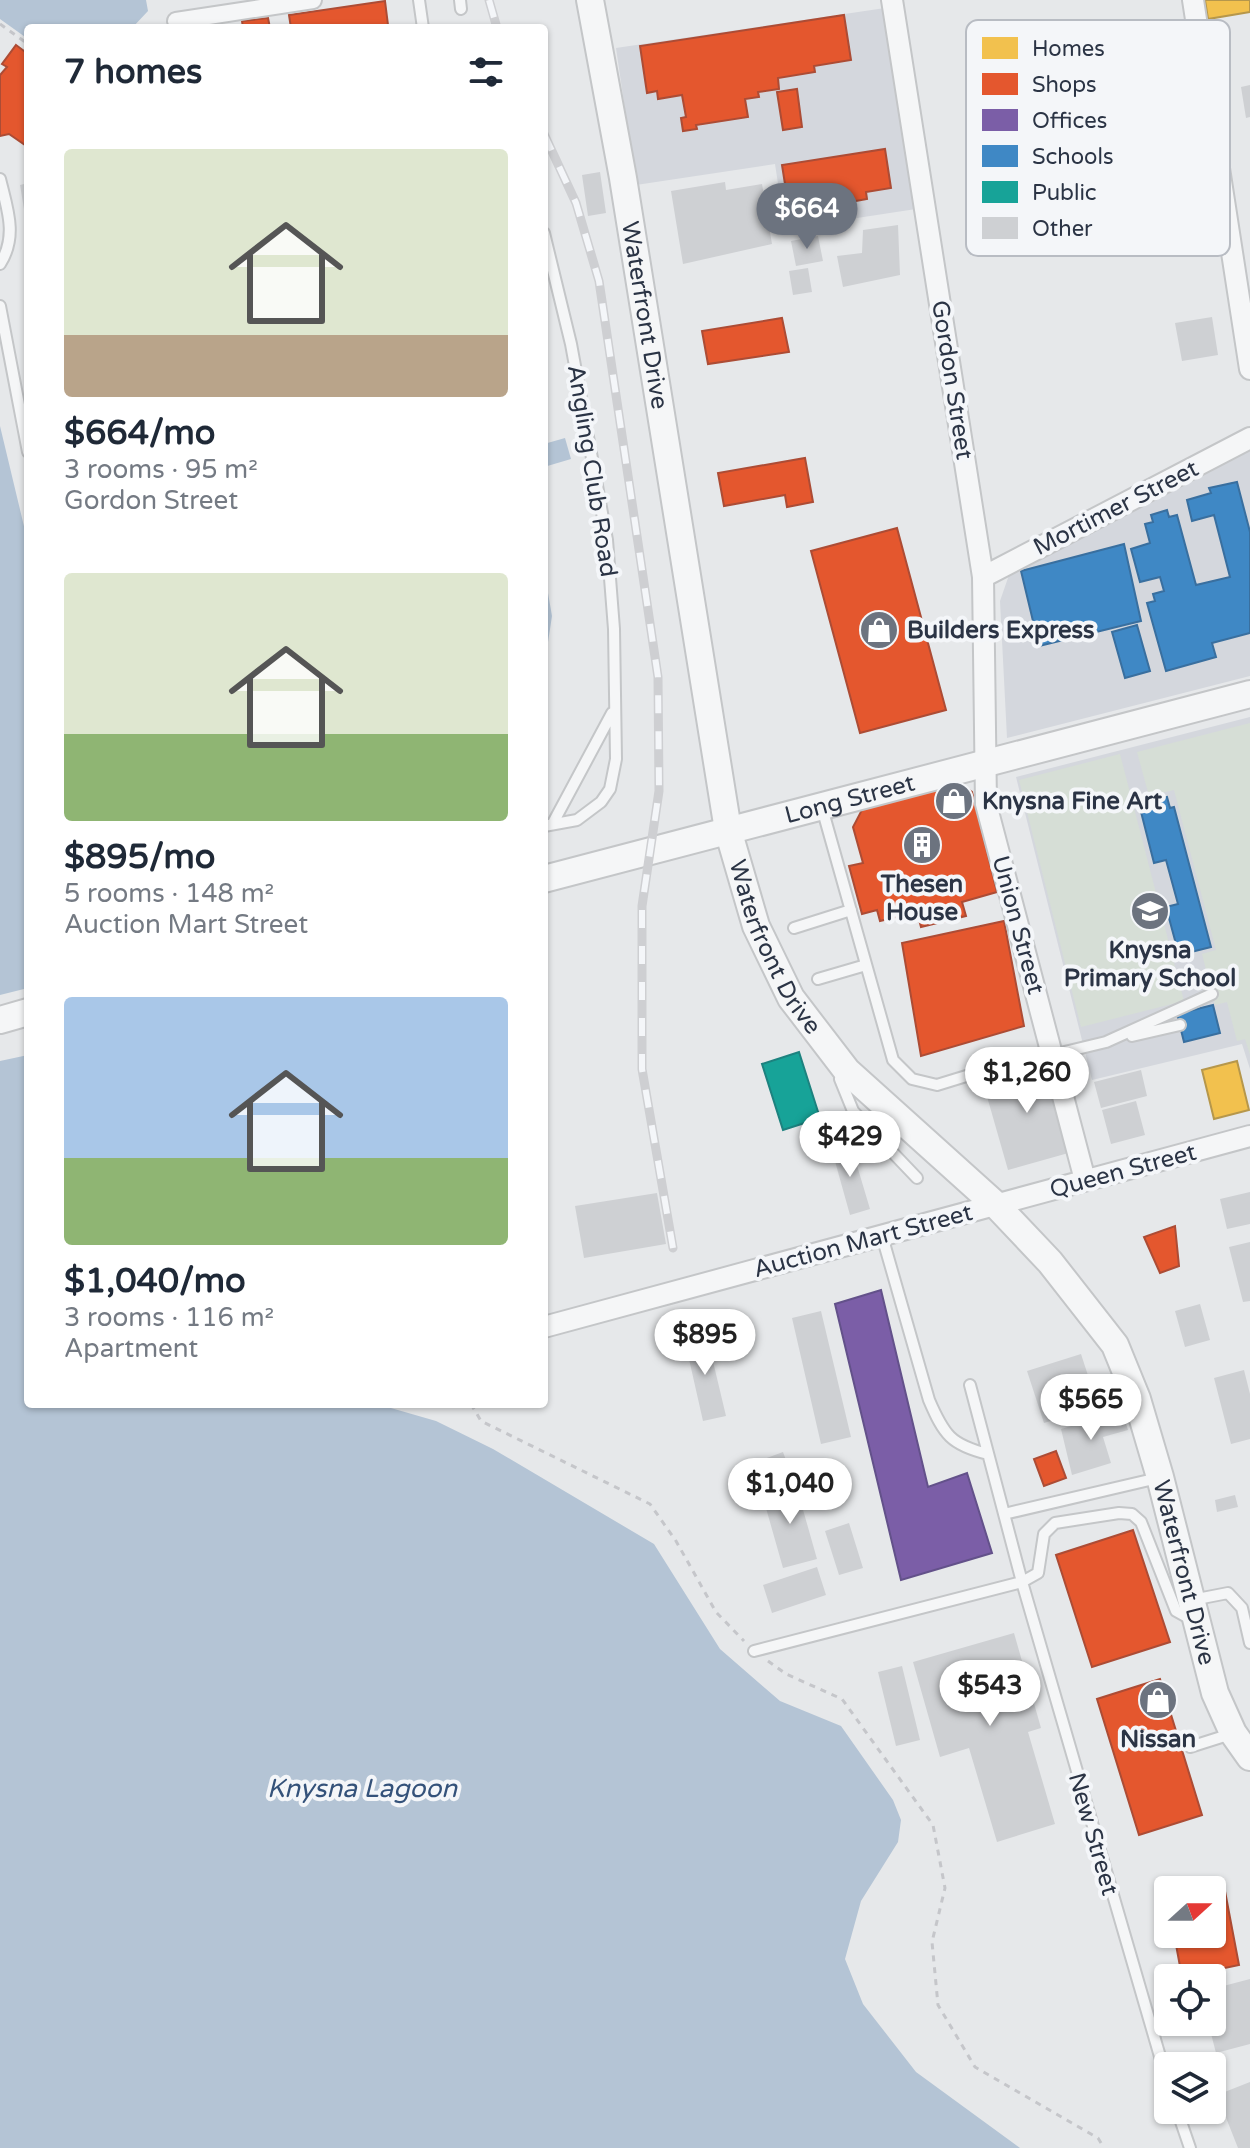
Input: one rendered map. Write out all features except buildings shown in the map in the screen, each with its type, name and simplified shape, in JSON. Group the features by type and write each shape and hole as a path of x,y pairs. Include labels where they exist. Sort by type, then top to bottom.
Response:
{"street":[{"path":"176,21 313,0"},
{"name":"Waterfront Drive","path":"590,0 625,193 728,830 756,926 791,998 847,1071 997,1206 1050,1262 1115,1345 1137,1399 1160,1477 1215,1693 1233,1733 1250,1757"},
{"name":"Gordon Street","path":"892,0 983,577 986,761"},
{"path":"1193,0 1196,20"},
{"path":"1230,240 1250,369"},
{"name":"Mortimer Street","path":"983,577 1250,438"},
{"name":"Long Street","path":"548,878 1250,694"},
{"name":"Union Street","path":"986,761 986,804 1085,1180"},
{"path":"0,1020 24,1013"},
{"name":"Queen Street","path":"997,1206 1250,1136"},
{"name":"Auction Mart Street","path":"548,1326 997,1206"}],"lane":[{"path":"419,0 422,24"},
{"path":"0,179 11,227 9,250 0,264"},
{"name":"Angling Club Road","path":"548,249 571,344 607,540 614,629 616,759 610,789 601,802 577,820 548,825"},
{"path":"0,306 24,431"},
{"name":"Angling Club Road","path":"548,825 613,711"},
{"path":"821,806 893,1060 912,1079 937,1085 1052,1053 1180,1025"},
{"path":"794,928 851,910"},
{"path":"818,979 866,965"},
{"path":"1106,1042 1212,994"},
{"path":"847,1071 840,1079 853,1111 917,1178"},
{"path":"882,1236 929,1400 939,1423 949,1437 964,1448 988,1454"},
{"name":"New Street","path":"970,1385 1022,1582 1159,2052"},
{"path":"1004,1514 1160,1477"},
{"path":"754,1651 1022,1582 1038,1573 1044,1534 1055,1523 1080,1517 1132,1514 1143,1526 1176,1611 1186,1619 1194,1611 1228,1593 1242,1608 1250,1643"},
{"path":"1190,1747 1233,1733"},
{"path":"1182,2124 1190,2148"}],"path":[{"path":"0,24 24,41"},
{"path":"473,1408 481,1421 650,1504 676,1541 716,1612 754,1651 786,1674 842,1699 933,1825 945,1888 932,1942 938,2005 975,2067 1098,2138 1104,2148"}],"shaded area":[{"path":"885,8 916,209 785,229 775,164 636,185 616,48"},
{"path":"1250,450 1250,676 1007,738 1000,601 1009,575"},
{"name":"Knysna Primary School","path":"1250,717 1250,1069 1242,1044 1092,1080 1016,777"},
{"path":"1250,723 1250,1055 1245,1039 1237,1041 1227,1002 1215,1005 1202,954 1216,950 1174,790 1149,796 1137,752"},
{"path":"1120,754 1184,1001 1081,1027 1019,780"}],"water":[{"path":"0,0 146,0 148,11 136,24 24,24 24,36 0,19"},
{"path":"0,426 24,526 24,989 0,995"},
{"path":"565,438 571,459 548,466 548,443"},
{"path":"548,593 552,616 548,642"},
{"name":"Knysna Lagoon","path":"24,1056 24,1408 391,1408 436,1421 493,1449 654,1544 720,1649 780,1701 841,1726 893,1800 901,1820 898,1842 861,1901 845,1959 863,2004 916,2072 1020,2148 0,2148 0,1061"}],"railway":[{"path":"489,0 496,24"},
{"path":"548,143 576,203 599,281 658,677 659,791 642,906 642,1069 673,1248"}],"place":[{"name":"Builders Express","path":"879,630"},
{"name":"Knysna Fine Art","path":"954,801"},
{"name":"Thesen House","path":"922,845"},
{"name":"Knysna Primary School","path":"1150,911"},
{"name":"Nissan","path":"1158,1700"}]}
